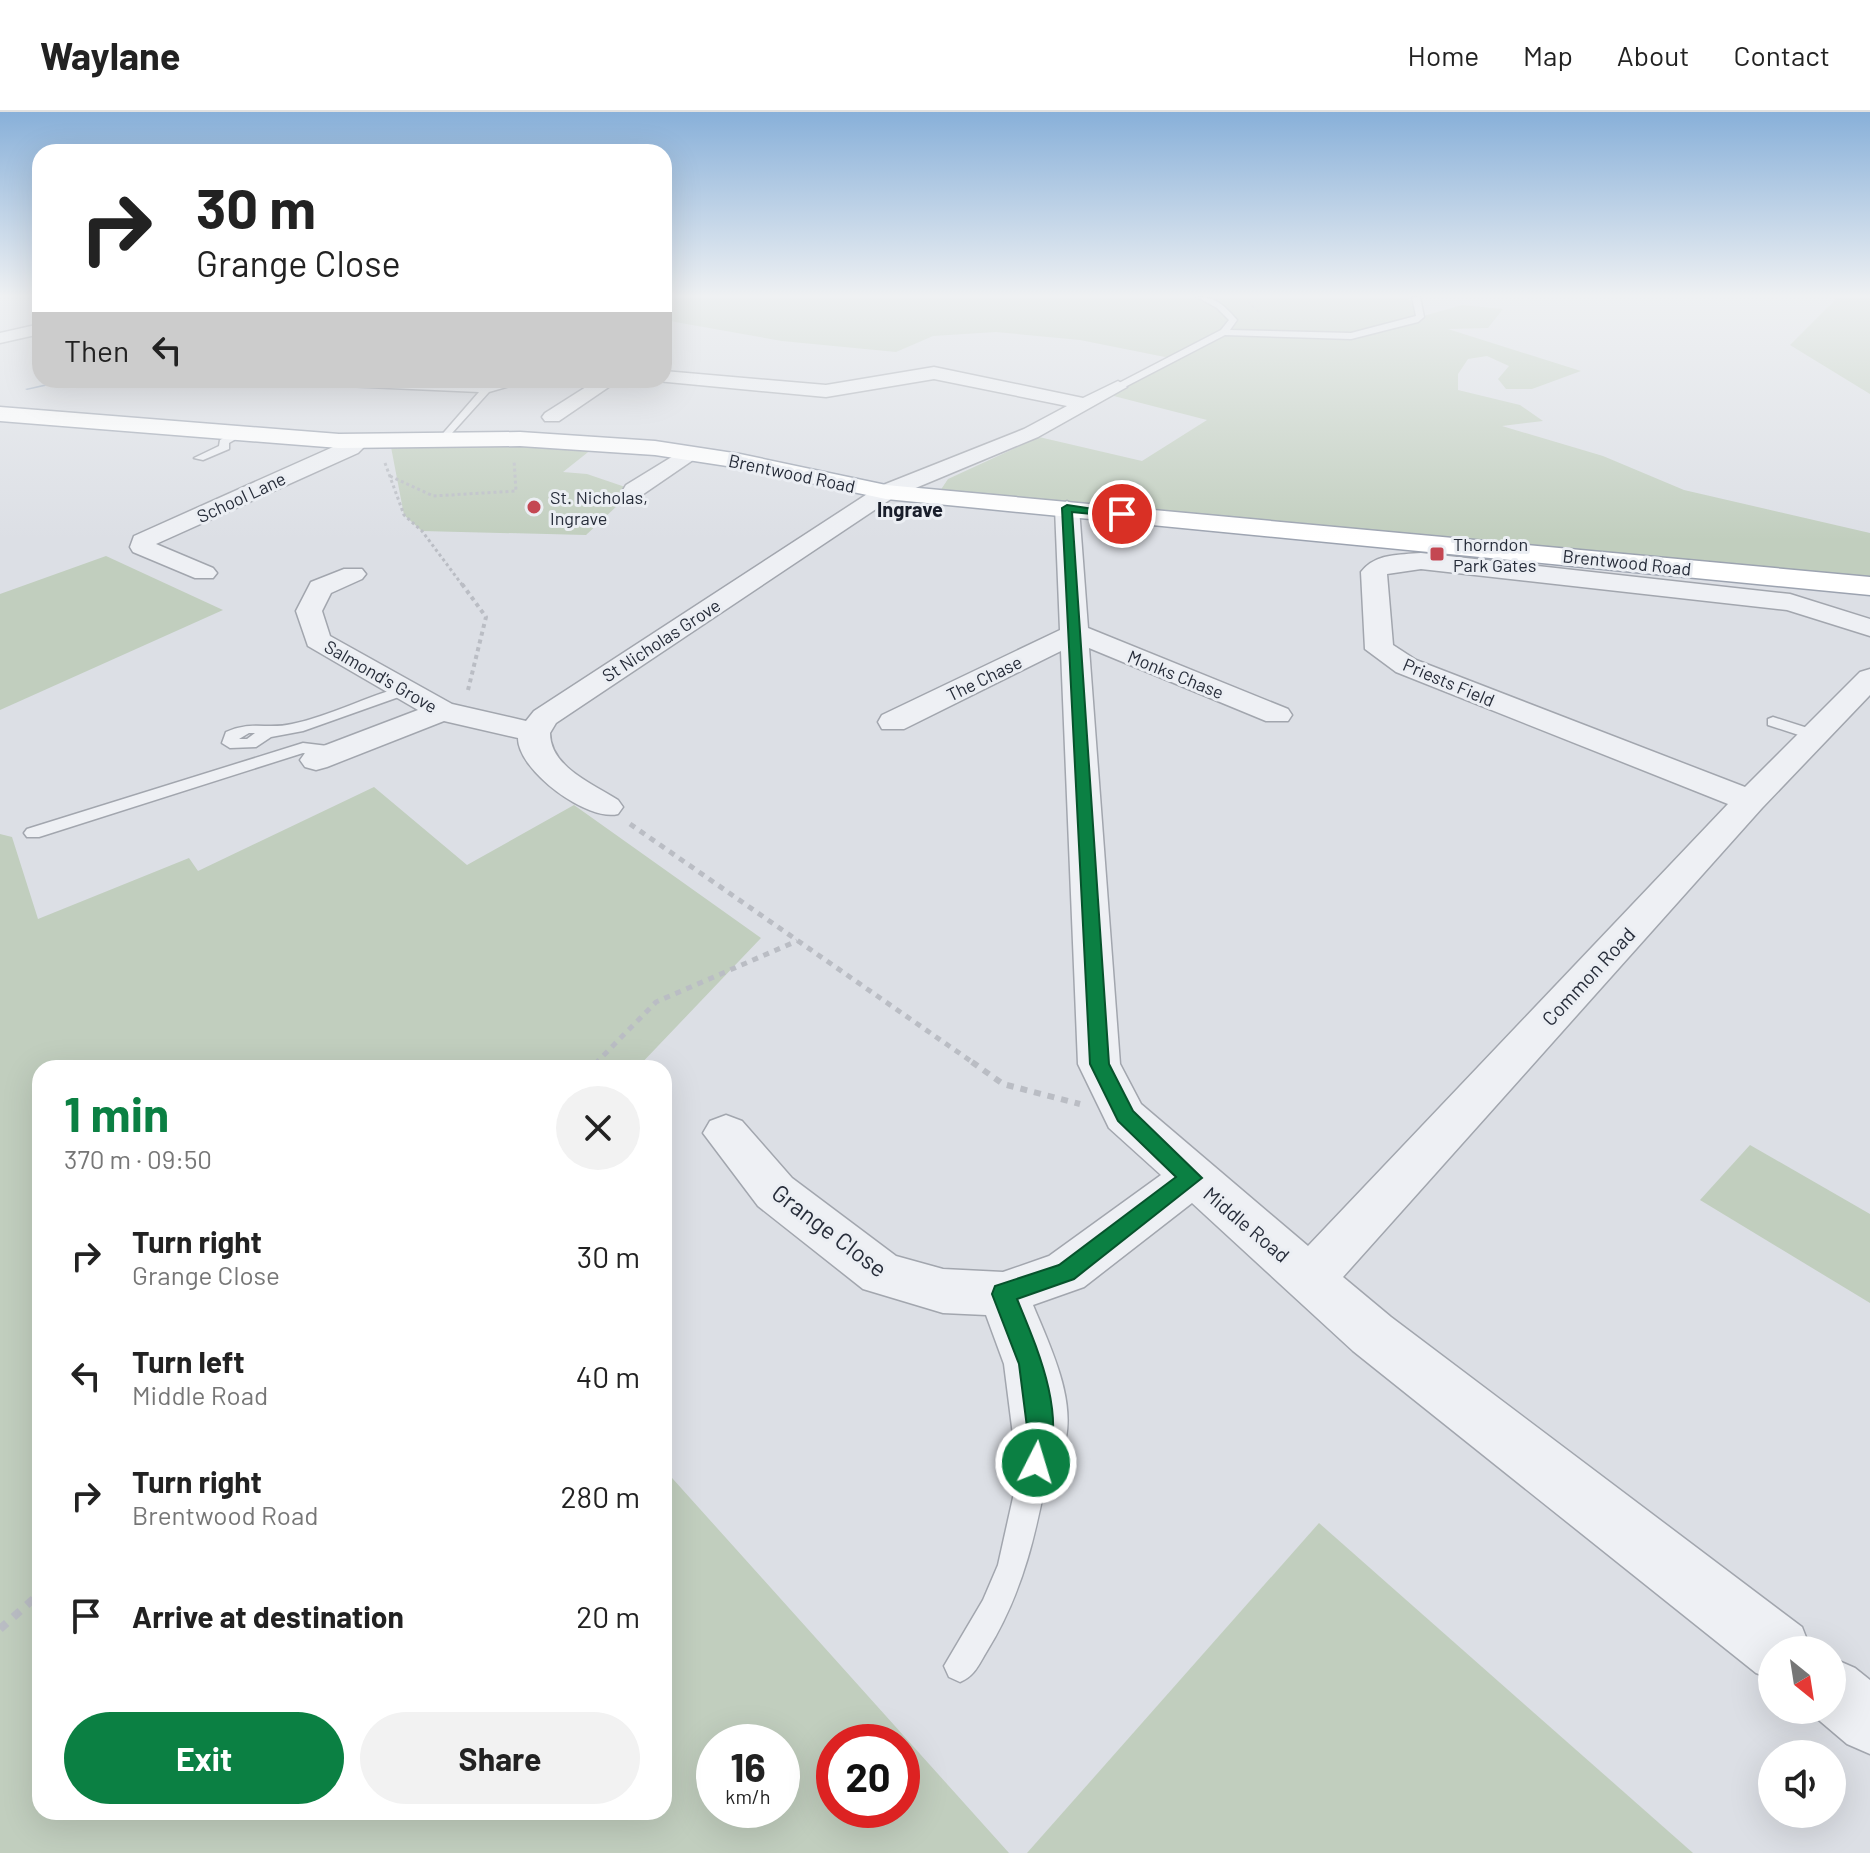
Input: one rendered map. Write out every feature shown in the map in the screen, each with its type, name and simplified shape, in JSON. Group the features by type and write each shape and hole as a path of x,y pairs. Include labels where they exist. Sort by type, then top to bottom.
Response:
{"main road":[{"name":"Brentwood Road","path":"0,414 232,438 361,445 443,440 588,443 688,453 886,492 1870,586"}],"street":[{"path":"678,378 826,391 903,378"},
{"path":"960,378 1086,404"},
{"name":"St Nicholas Grove","path":"534,732 545,717 886,492 942,472 1118,387"},
{"path":"552,417 597,388"},
{"name":"School Lane","path":"204,573 142,547 143,541 223,509 257,489 361,445"},
{"path":"634,490 688,453"},
{"path":"931,497 928,492 930,481 942,472"},
{"name":"Middle Road","path":"1067,508 1099,1064 1125,1116 1191,1178 1372,1334 1761,1636"},
{"name":"Priests Field","path":"1750,801 1406,666 1379,649 1374,572 1385,564 1421,561 1790,602 1870,628"},
{"name":"Salmond's Grove","path":"353,574 320,588 309,611 318,640 442,711 534,732"},
{"name":"Monks Chase","path":"1076,633 1277,715"},
{"name":"The Chase","path":"893,722 1076,633"},
{"name":"Common Road","path":"1310,1278 1750,801 1870,678"},
{"path":"326,756 442,711"},
{"path":"534,732 535,750 549,769 606,807"},
{"name":"Grange Close","path":"726,1133 775,1192 881,1274 943,1291 1003,1294 1066,1272 1191,1178"},
{"path":"1003,1294 1031,1364 1041,1435"},
{"path":"1846,1702 1870,1721"}],"lane":[{"path":"1118,387 1135,378"},
{"path":"444,388 494,388"},
{"path":"443,440 486,390"},
{"path":"197,445 232,438"},
{"path":"199,458 225,447 232,438"},
{"path":"266,733 298,728 405,690"},
{"path":"1773,722 1814,735"},
{"path":"33,833 276,755 303,748 326,756"},
{"path":"960,1666 994,1611 1013,1566 1041,1435"}],"path":[{"path":"361,445 391,477 392,491 404,515 422,531 486,617 465,702 442,711"},
{"path":"361,445 391,477 407,480 421,493 433,496 516,491"},
{"path":"606,807 1003,1084 1125,1116"},
{"path":"599,1060 656,1002 798,940"},
{"path":"0,1629 32,1600"}],"green space":[{"path":"1134,378 1458,378 1458,390 1520,405 1543,421 1502,426 1603,456 1684,490 1870,533 1870,586 936,497 948,479 1039,437 1142,461 1207,420 1106,394"},
{"path":"1561,378 1532,389 1506,389 1498,379"},
{"path":"1844,378 1870,378 1870,394"},
{"path":"509,445 592,449 563,472 587,474 634,490 586,535 422,531 404,515 391,447"},
{"path":"106,556 223,610 0,710 0,594"},
{"path":"374,787 467,865 574,805 761,938 645,1060 32,1060 32,1820 672,1820 672,1478 893,1724 816,1724 816,1828 920,1828 920,1754 1009,1853 0,1853 0,834 12,837 38,919 189,858 198,871"},
{"path":"1750,1145 1870,1214 1870,1303 1700,1200"},
{"path":"1319,1523 1693,1853 1027,1853"}],"waterway":[{"path":"27,389 32,388"}],"place":[{"name":"St. Nicholas, Ingrave","path":"534,507"},
{"name":"Thorndon Park Gates","path":"1437,554"}],"district":[{"name":"Ingrave","path":"910,509"}],"route":[{"path":"1036,1463 1041,1435 1031,1364 1003,1294 1066,1272 1191,1178 1125,1116 1099,1064 1067,508 1122,514"}]}
